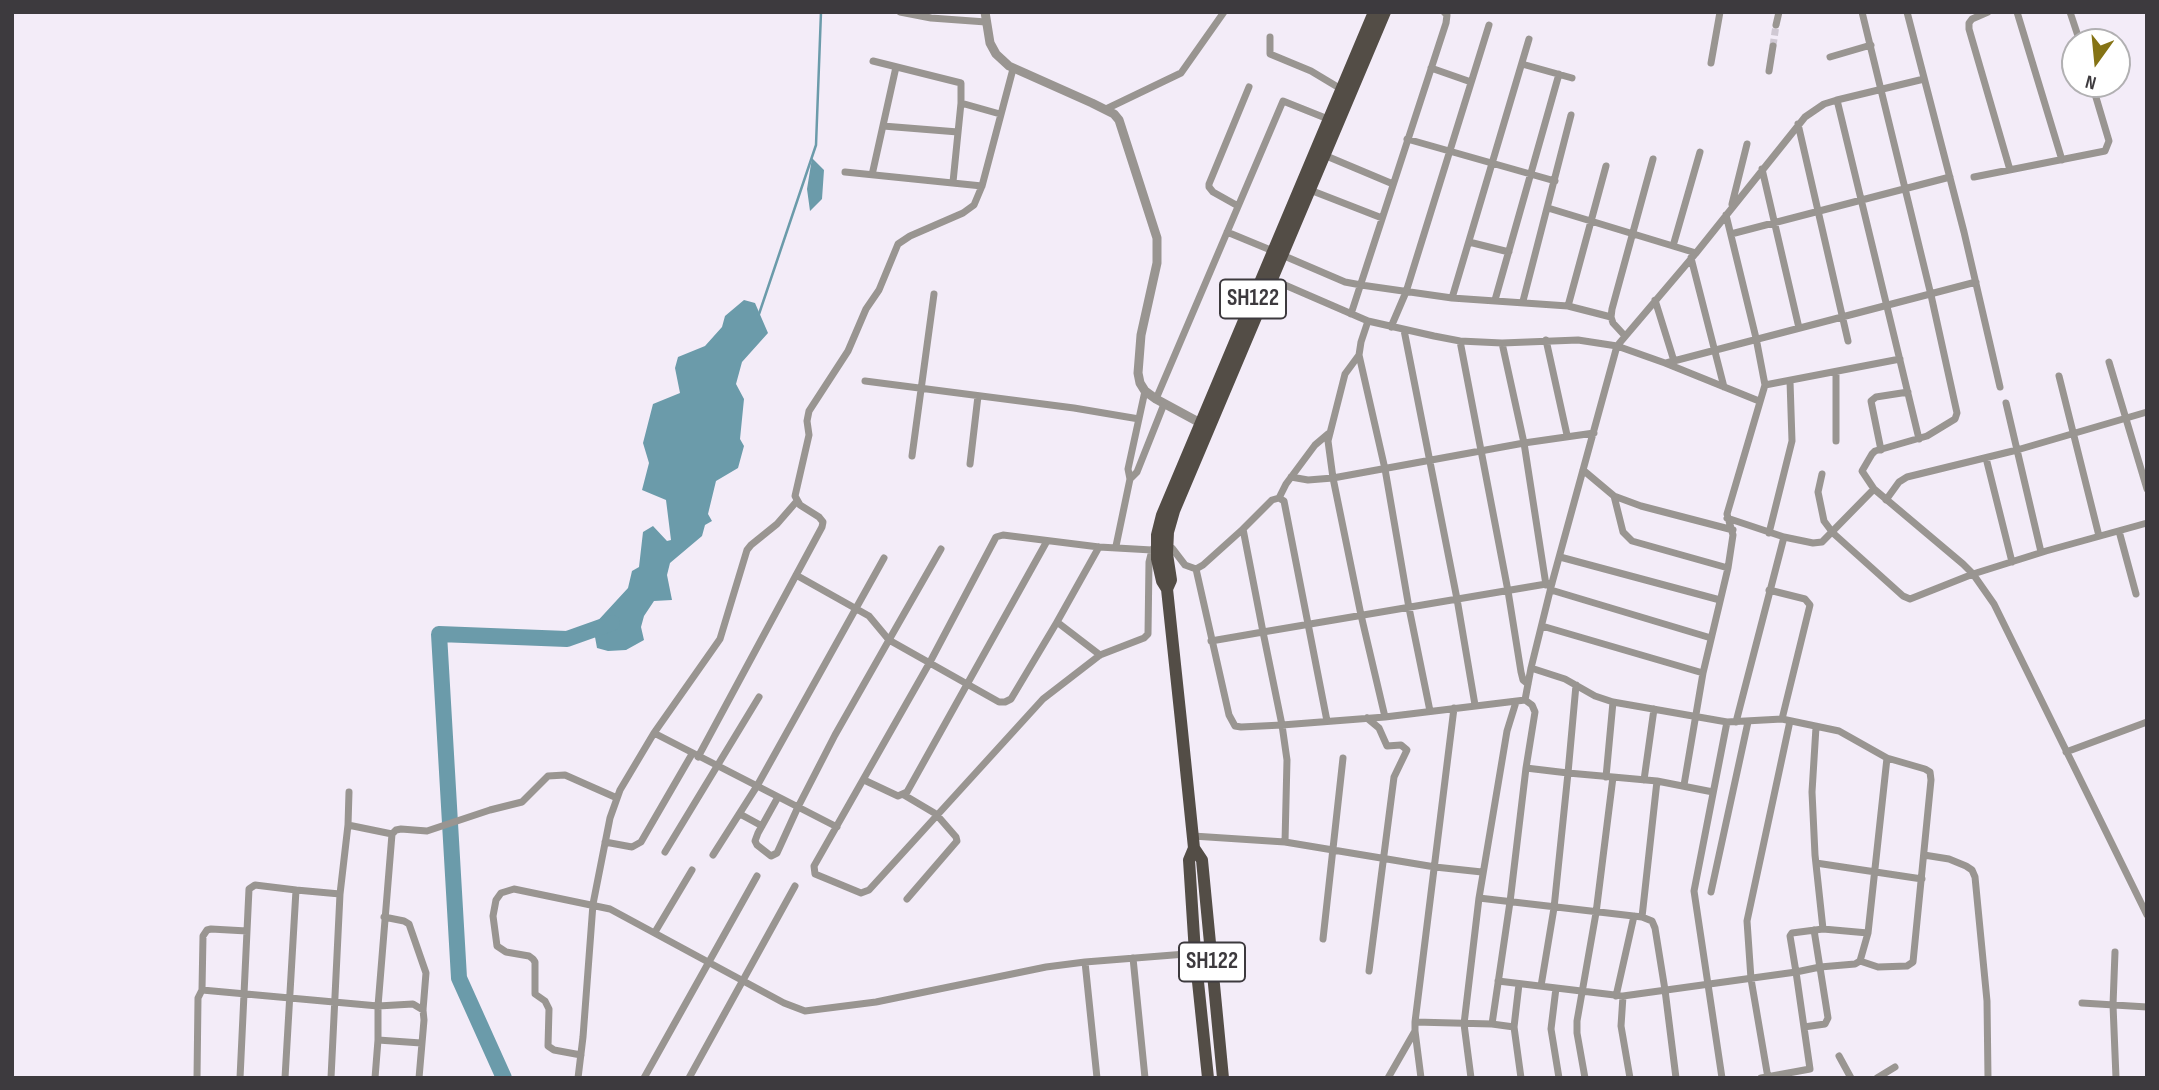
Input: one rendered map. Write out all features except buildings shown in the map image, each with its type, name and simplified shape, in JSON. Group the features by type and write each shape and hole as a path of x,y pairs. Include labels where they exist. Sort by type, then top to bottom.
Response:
{"main road":[{"name":"SH122","path":"1208,1078 1189,860 1193,842 1167,589 1162,581 1158,547 1158,526 1205,425 1267,277 1310,190 1374,12"},
{"name":"SH122","path":"1278,253 1341,89 1385,12"},
{"name":"SH122","path":"1193,842 1202,860 1223,1078"}],"street":[{"path":"900,12 986,17 990,43 996,54 1013,69 1114,114 1123,129 1157,238 1157,263 1141,335 1138,373 1140,383 1160,402 1205,425"},
{"path":"1106,109 1181,73 1224,12"},
{"path":"1351,314 1447,19 1444,12"},
{"path":"1711,63 1720,12"},
{"path":"1776,25 1779,12"},
{"path":"1863,12 1957,413 1955,419 1919,439 1872,454 1862,471 1874,489 1973,574 1994,604 2147,915"},
{"path":"1907,12 2000,387"},
{"path":"1988,12 1972,19 1969,29 2010,170"},
{"path":"2017,12 2062,160"},
{"path":"1391,327 1406,292 1489,25"},
{"path":"1270,37 1270,54 1311,71 1341,89"},
{"path":"1452,298 1529,39"},
{"path":"1830,57 1871,45"},
{"path":"1769,71 1773,46"},
{"path":"873,61 959,81 962,87 953,182"},
{"path":"1522,64 1572,78"},
{"path":"872,175 896,66"},
{"path":"1431,68 1471,82"},
{"path":"578,1078 593,904 617,798 654,733 720,639 747,551 777,524 797,501 796,490 809,435 807,416 848,351 866,309 879,290 894,251 904,239 970,209 978,198 1013,69"},
{"path":"1495,300 1559,75"},
{"path":"1471,1078 1464,1024 1482,872 1507,731 1528,684 1549,586 1560,556 1617,346 1694,256 1798,124 1815,110 1837,100 1924,79"},
{"path":"1238,206 1213,192 1209,184 1249,87"},
{"path":"1974,177 2101,153 2108,146 2108,136 2096,98"},
{"path":"1837,100 1919,439"},
{"path":"1130,479 1137,472 1160,402 1227,232 1283,101 1328,119"},
{"path":"961,103 1000,114"},
{"path":"1524,301 1571,115"},
{"path":"1798,124 1848,341"},
{"path":"883,126 958,132"},
{"path":"1407,139 1555,181"},
{"path":"1731,208 1747,144"},
{"path":"1673,246 1700,152"},
{"path":"1324,155 1393,184"},
{"path":"1625,336 1611,317 1653,159"},
{"path":"1568,306 1606,166"},
{"path":"1762,170 1799,328"},
{"path":"845,172 982,186"},
{"path":"1731,234 1950,177"},
{"path":"1310,190 1382,218"},
{"path":"1548,208 1673,246 1694,256"},
{"path":"1684,785 1694,717 1728,568 1733,530 1727,518 1765,385 1726,215"},
{"path":"1227,232 1345,282 1452,298 1568,306 1611,317"},
{"path":"1469,242 1509,252"},
{"path":"1694,256 1724,387"},
{"path":"1267,277 1368,321 1404,330 1460,341 1502,343 1578,340 1617,346 1759,401"},
{"path":"1665,363 1976,282"},
{"path":"912,456 934,294"},
{"path":"1655,300 1674,361"},
{"path":"1368,321 1360,342 1359,355 1385,468 1430,711"},
{"path":"1404,330 1431,460 1475,705"},
{"path":"1546,340 1567,435"},
{"path":"1460,341 1521,672 1523,680 1528,684"},
{"path":"1502,343 1524,443 1549,586"},
{"path":"1359,355 1345,374 1329,434 1333,478 1385,717"},
{"path":"1765,385 1900,359"},
{"path":"2109,362 2147,489"},
{"path":"1836,372 1836,441"},
{"path":"2059,376 2099,536"},
{"path":"865,381 1139,419"},
{"path":"1769,533 1793,437 1790,382"},
{"path":"1116,546 1130,479 1128,469 1146,391"},
{"path":"1881,450 1871,401 1877,397 1908,391"},
{"path":"970,464 978,396"},
{"path":"2006,403 2041,552"},
{"path":"1886,500 1899,482 1907,477 2073,435 2147,412"},
{"path":"1292,477 1308,480 1333,478 1567,435 1594,433"},
{"path":"1158,547 1149,572 1148,634 1144,638 1100,655 1043,699 869,890 858,892 819,876 814,871 814,866 930,662 996,537 1003,535 1099,547 1158,547 1176,553 1185,565 1196,569 1272,500 1279,498 1315,445 1329,434"},
{"path":"1986,457 2012,562"},
{"path":"1583,470 1614,496 1641,506 1733,530"},
{"path":"1822,474 1818,492 1822,517 1833,533 1906,598 1914,598 1973,574 2041,552 2147,523"},
{"path":"1727,518 1769,533 1817,544 1833,533 1874,489"},
{"path":"1614,496 1623,532 1632,541 1728,568"},
{"path":"1279,498 1286,505 1327,720"},
{"path":"605,842 632,847 641,842 695,755 823,522 797,501"},
{"path":"1243,529 1282,725 1288,770 1285,842"},
{"path":"2119,531 2136,594"},
{"path":"1736,722 1784,537"},
{"path":"904,795 1047,541"},
{"path":"796,575 874,620 889,640 999,702 1005,702 1010,699 1057,622 1099,547"},
{"path":"778,797 756,837 757,845 766,854 774,856 798,807 941,548"},
{"path":"1560,556 1720,600"},
{"path":"713,855 757,786 884,558"},
{"path":"1196,569 1231,722 1235,726 1385,717 1521,701 1532,705 1535,712 1492,1024"},
{"path":"1211,641 1549,586 1711,638"},
{"path":"1768,1077 1751,979 1747,922 1810,605 1805,598 1769,590"},
{"path":"1057,622 1100,655"},
{"path":"1542,626 1703,673"},
{"path":"1531,668 1565,679 1595,696 1613,702 1727,722 1786,720 1846,733 1887,758 1930,772 1914,957 1911,964 1878,967 1860,961"},
{"path":"1541,986 1553,908 1576,684"},
{"path":"665,852 759,697"},
{"path":"1585,1078 1577,1027 1596,913 1613,702"},
{"path":"1421,1078 1415,1027 1454,708"},
{"path":"1644,780 1654,709"},
{"path":"1367,718 1379,728 1387,746 1401,745 1407,750 1394,777 1369,971"},
{"path":"1722,1078 1694,891 1727,722"},
{"path":"1711,891 1748,722"},
{"path":"2066,752 2147,722"},
{"path":"1816,727 1812,792 1823,929"},
{"path":"654,733 837,827"},
{"path":"1323,939 1343,758"},
{"path":"1498,981 1619,996 1855,964 1860,961 1867,933 1887,758"},
{"path":"1526,768 1657,781 1713,792"},
{"path":"375,1078 384,918 392,834 401,829 427,831 522,802 548,776 565,775 617,798"},
{"path":"864,780 898,796 904,795 936,814 956,837 957,841 907,898"},
{"path":"1630,1078 1619,996 1638,917 1657,781"},
{"path":"331,1078 340,894 349,792"},
{"path":"740,814 762,826"},
{"path":"348,825 392,834"},
{"path":"1193,842 1285,842 1435,867 1482,872"},
{"path":"1924,855 1949,859 1966,866 1972,870 1975,877 1987,1001 1988,1078"},
{"path":"1816,863 1922,880"},
{"path":"654,932 692,870"},
{"path":"644,1078 757,876"},
{"path":"240,1078 248,895 251,886 255,884 340,894"},
{"path":"689,1078 795,886"},
{"path":"581,1055 554,1050 548,1046 549,1009 545,1001 535,994 535,962 528,956 500,950 497,946 493,916 497,896 508,889 610,909 784,1003 805,1011 876,1003 1046,967 1212,952"},
{"path":"285,1078 296,890"},
{"path":"1479,898 1638,917 1652,921 1665,990 1676,1078"},
{"path":"384,918 409,924 426,973 419,1078"},
{"path":"197,1078 198,998 202,990 205,932 211,929 247,931"},
{"path":"1761,1078 1810,1069 1790,936 1796,931 1823,929 1867,933"},
{"path":"1804,1027 1825,1024 1827,1021 1814,930"},
{"path":"2115,951 2113,1005 2116,1078"},
{"path":"1133,958 1145,1078"},
{"path":"1085,962 1097,1078"},
{"path":"1519,984 1514,1027 1521,1078"},
{"path":"1556,988 1551,1029 1559,1078"},
{"path":"202,990 378,1006 413,1004 423,1010"},
{"path":"2082,1003 2147,1007"},
{"path":"1415,1027 1464,1024 1514,1027"},
{"path":"1388,1078 1415,1027"},
{"path":"378,1040 421,1043"},
{"path":"1839,1056 1851,1078"},
{"path":"1877,1078 1895,1068"}],"water":[{"path":"812,158 824,170 822,199 810,211 807,189"},
{"path":"744,300 755,303 768,333 742,362 736,384 744,399 740,439 744,446 738,468 716,481 708,514 712,521 705,525 702,536 670,563 667,575 672,600 654,601 644,616 641,627 644,640 626,650 608,651 597,648 593,626 628,588 632,571 639,567 643,532 653,526 667,541 671,540 666,500 642,490 649,463 643,443 653,404 680,393 675,368 678,357 705,346 722,327 725,316"}],"waterway":[{"path":"759,314 816,145 821,12"},
{"path":"504,1078 459,978 439,634 567,639 612,623"}],"tunnel":[{"path":"1773,46 1776,25"}]}
